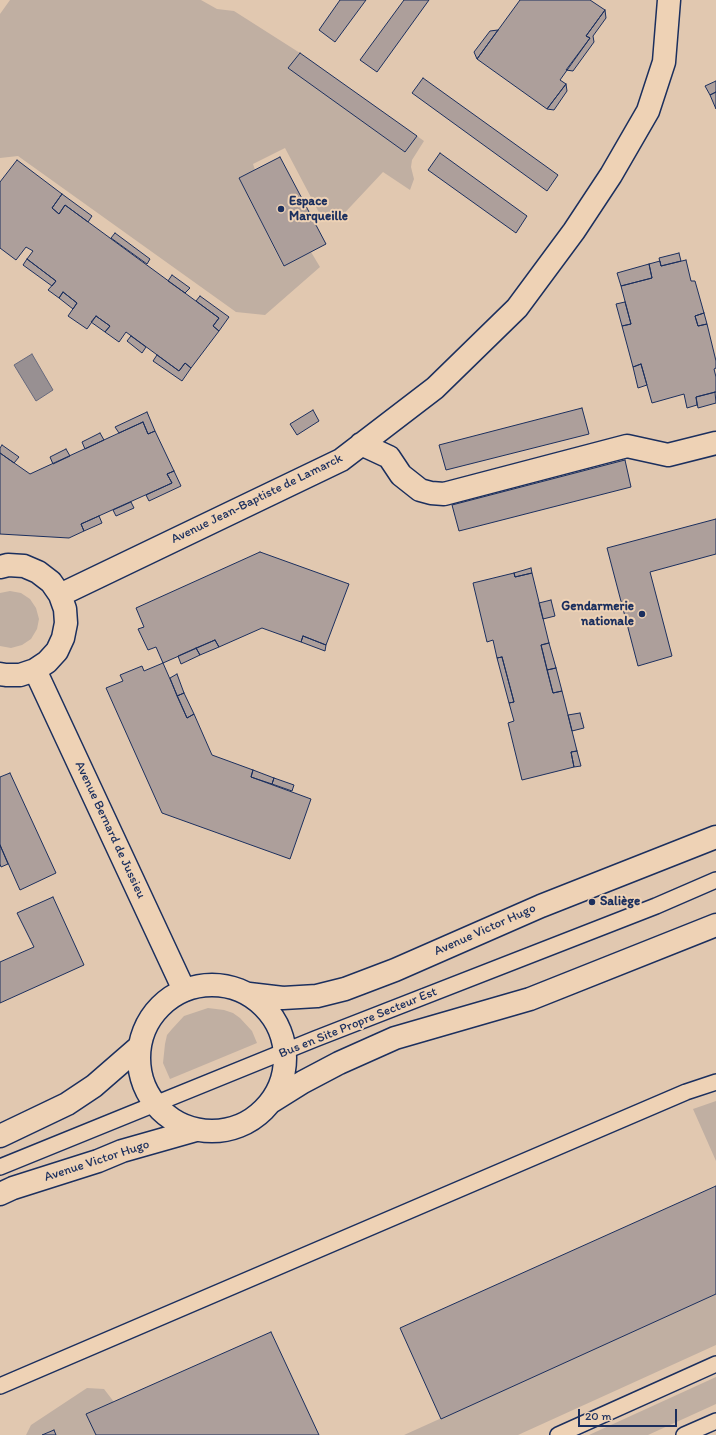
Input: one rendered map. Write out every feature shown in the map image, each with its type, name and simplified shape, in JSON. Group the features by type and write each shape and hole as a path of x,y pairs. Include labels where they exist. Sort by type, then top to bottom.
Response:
{"street":[{"name":"Avenue Jean-Baptiste de Lamarck","path":"60,595 341,460 435,388 517,308 574,231 611,175 648,111 664,62 669,0"},
{"path":"361,444 389,456 401,475 420,490 444,494 627,446 668,455 716,443"},
{"path":"0,567 8,565 24,566 38,572 51,582 60,595 65,609 66,623 63,638 57,651 47,662 35,670 20,675 0,674"},
{"name":"Avenue Bernard de Jussieu","path":"35,670 184,990"},
{"name":"Avenue Victor Hugo","path":"249,994 283,998 317,996 345,989 395,970 541,906 716,837"},
{"path":"271,1102 303,1082 339,1063 395,1038 530,999 716,925"},
{"path":"211,984 237,988 249,994 263,1005 274,1018 282,1034 286,1051 285,1070 280,1087 271,1102 260,1114 247,1123 232,1129 214,1132 196,1130 180,1124 155,1104 146,1091 141,1076 139,1061 140,1046 145,1028 155,1012 168,999 184,990 211,984"},
{"path":"0,1136 67,1104 94,1086 140,1046"},
{"name":"Avenue Victor Hugo","path":"0,1194 13,1188 98,1161 122,1151 196,1130"}],"lane":[{"name":"Bus en Site Propre Secteur Est","path":"0,1166 286,1051 656,906 716,880"},
{"path":"0,1386 686,1092 716,1082"},
{"path":"558,1435 716,1364"},
{"path":"684,1435 716,1421"}],"shaded area":[{"path":"10,0 201,0 217,9 234,11 300,53 289,68 405,152 417,136 424,141 412,160 411,167 414,179 410,190 383,172 337,221 324,222 285,148 253,164 255,170 239,178 283,266 311,252 320,267 265,315 236,312 18,156 0,158 0,14"},
{"path":"32,354 53,390 36,401 14,365"},
{"path":"10,591 21,593 30,599 36,608 39,619 37,629 31,639 22,645 11,648 0,646 0,593"},
{"path":"208,1008 224,1010 233,1013 240,1018 252,1031 257,1043 170,1079 163,1063 167,1035 184,1016"},
{"path":"716,1101 716,1161 693,1109"},
{"path":"716,1294 716,1345 518,1435 404,1435"},
{"path":"716,1377 716,1404 648,1435 589,1435"},
{"path":"87,1388 104,1389 114,1402 86,1414 96,1435 56,1435 54,1430 42,1435 26,1435 31,1425"}],"building":[{"path":"340,0 366,0 335,42 319,30"},
{"path":"404,0 429,0 377,72 360,60"},
{"path":"520,0 590,0 605,10 586,36 590,38 560,80 566,84 547,109 477,59"},
{"path":"605,10 606,18 593,36 594,42 573,71 566,70 590,38 586,36"},
{"path":"498,30 477,59 474,52 490,31"},
{"path":"300,53 417,136 405,152 288,68"},
{"path":"423,78 558,175 547,191 412,93"},
{"path":"716,81 716,92 710,95 705,86"},
{"path":"566,84 567,91 554,110 547,109"},
{"path":"716,92 716,109 710,95"},
{"path":"440,153 527,216 516,233 428,170"},
{"name":"Espace Marqueille","path":"280,157 326,244 284,266 239,178"},
{"path":"17,160 62,194 52,208 59,214 65,205 219,318 213,326 219,331 191,368 185,363 179,371 126,332 119,342 105,332 110,326 96,316 87,329 68,316 77,303 63,292 59,298 48,290 56,281 27,259 33,251 26,247 16,260 0,248 0,182"},
{"path":"62,194 92,216 88,222 65,205 59,214 52,208"},
{"path":"115,233 150,259 147,264 111,238"},
{"path":"679,253 681,261 661,266 659,258"},
{"path":"27,259 56,281 52,286 23,265"},
{"path":"686,260 691,281 695,281 704,313 695,316 698,326 707,324 716,361 716,368 714,369 716,377 716,392 696,397 697,405 687,408 684,394 652,403 641,364 633,367 622,326 631,324 621,286 652,278 649,264 660,261 661,266"},
{"path":"649,264 652,278 621,286 617,273"},
{"path":"172,275 190,288 185,293 168,281"},
{"path":"63,292 77,303 73,309 59,298"},
{"path":"200,296 229,317 219,331 213,326 219,318 196,301"},
{"path":"625,302 631,324 622,326 616,304"},
{"path":"704,313 707,324 698,326 695,316"},
{"path":"96,316 110,326 105,332 91,322"},
{"path":"131,336 146,347 142,353 127,341"},
{"path":"157,355 179,371 185,363 191,368 182,381 153,361"},
{"path":"641,364 647,385 638,388 633,367"},
{"path":"715,392 716,403 698,408 696,397"},
{"path":"582,408 589,434 446,470 439,445"},
{"path":"313,410 319,421 297,435 290,424"},
{"path":"147,412 155,431 148,434 143,422 119,433 115,427"},
{"path":"143,422 148,434 155,431 174,471 167,474 172,483 81,524 84,531 69,538 0,534 0,453 30,474"},
{"path":"100,433 104,440 85,449 82,442"},
{"path":"2,445 19,457 14,463 0,453 0,448"},
{"path":"66,449 70,456 53,464 50,457"},
{"path":"625,460 631,487 459,531 452,505"},
{"path":"174,471 181,486 149,501 146,495 172,483 167,474"},
{"path":"131,502 134,508 116,516 113,510"},
{"path":"99,516 102,523 84,531 81,524"},
{"name":"Gendarmerie nationale","path":"716,519 716,554 650,572 672,656 638,666 607,548"},
{"path":"260,552 349,584 326,645 303,636 301,642 262,628 219,647 215,640 163,663 156,647 148,650 138,629 144,627 136,608"},
{"path":"531,568 532,573 515,577 514,573"},
{"path":"514,573 515,577 532,573 549,643 541,645 553,693 562,691 577,751 571,752 574,767 522,780 508,723 514,721 509,703 514,702 502,657 497,658 493,640 487,642 473,583"},
{"path":"551,600 555,616 543,619 539,603"},
{"path":"303,636 326,645 325,651 301,642"},
{"path":"215,640 219,647 200,655 196,648"},
{"path":"549,643 556,668 547,670 541,645"},
{"path":"196,648 200,655 181,664 178,656"},
{"path":"502,657 514,702 509,703 497,658"},
{"path":"163,663 187,718 194,714 212,755 253,770 251,777 311,799 290,859 162,813 106,688 123,681 120,675 142,666 144,671"},
{"path":"556,668 562,691 553,693 547,670"},
{"path":"177,674 184,693 177,696 170,678"},
{"path":"184,693 194,714 187,718 177,696"},
{"path":"580,713 584,728 572,731 568,715"},
{"path":"577,751 581,766 574,767 571,752"},
{"path":"253,770 274,778 272,784 251,777"},
{"path":"10,773 56,873 20,890 0,845 0,777"},
{"path":"274,778 294,785 292,791 272,784"},
{"path":"0,845 8,864 1,867 0,864"},
{"path":"53,897 84,965 0,1003 0,962 34,947 17,913"},
{"path":"716,1186 716,1294 441,1419 400,1328"},
{"path":"271,1332 319,1435 96,1435 86,1414"},
{"path":"54,1430 56,1435 42,1435"}],"place":[{"name":"Espace Marqueille","path":"281,209"},
{"name":"Gendarmerie nationale","path":"642,614"},
{"name":"Saliège","path":"592,902"}]}
